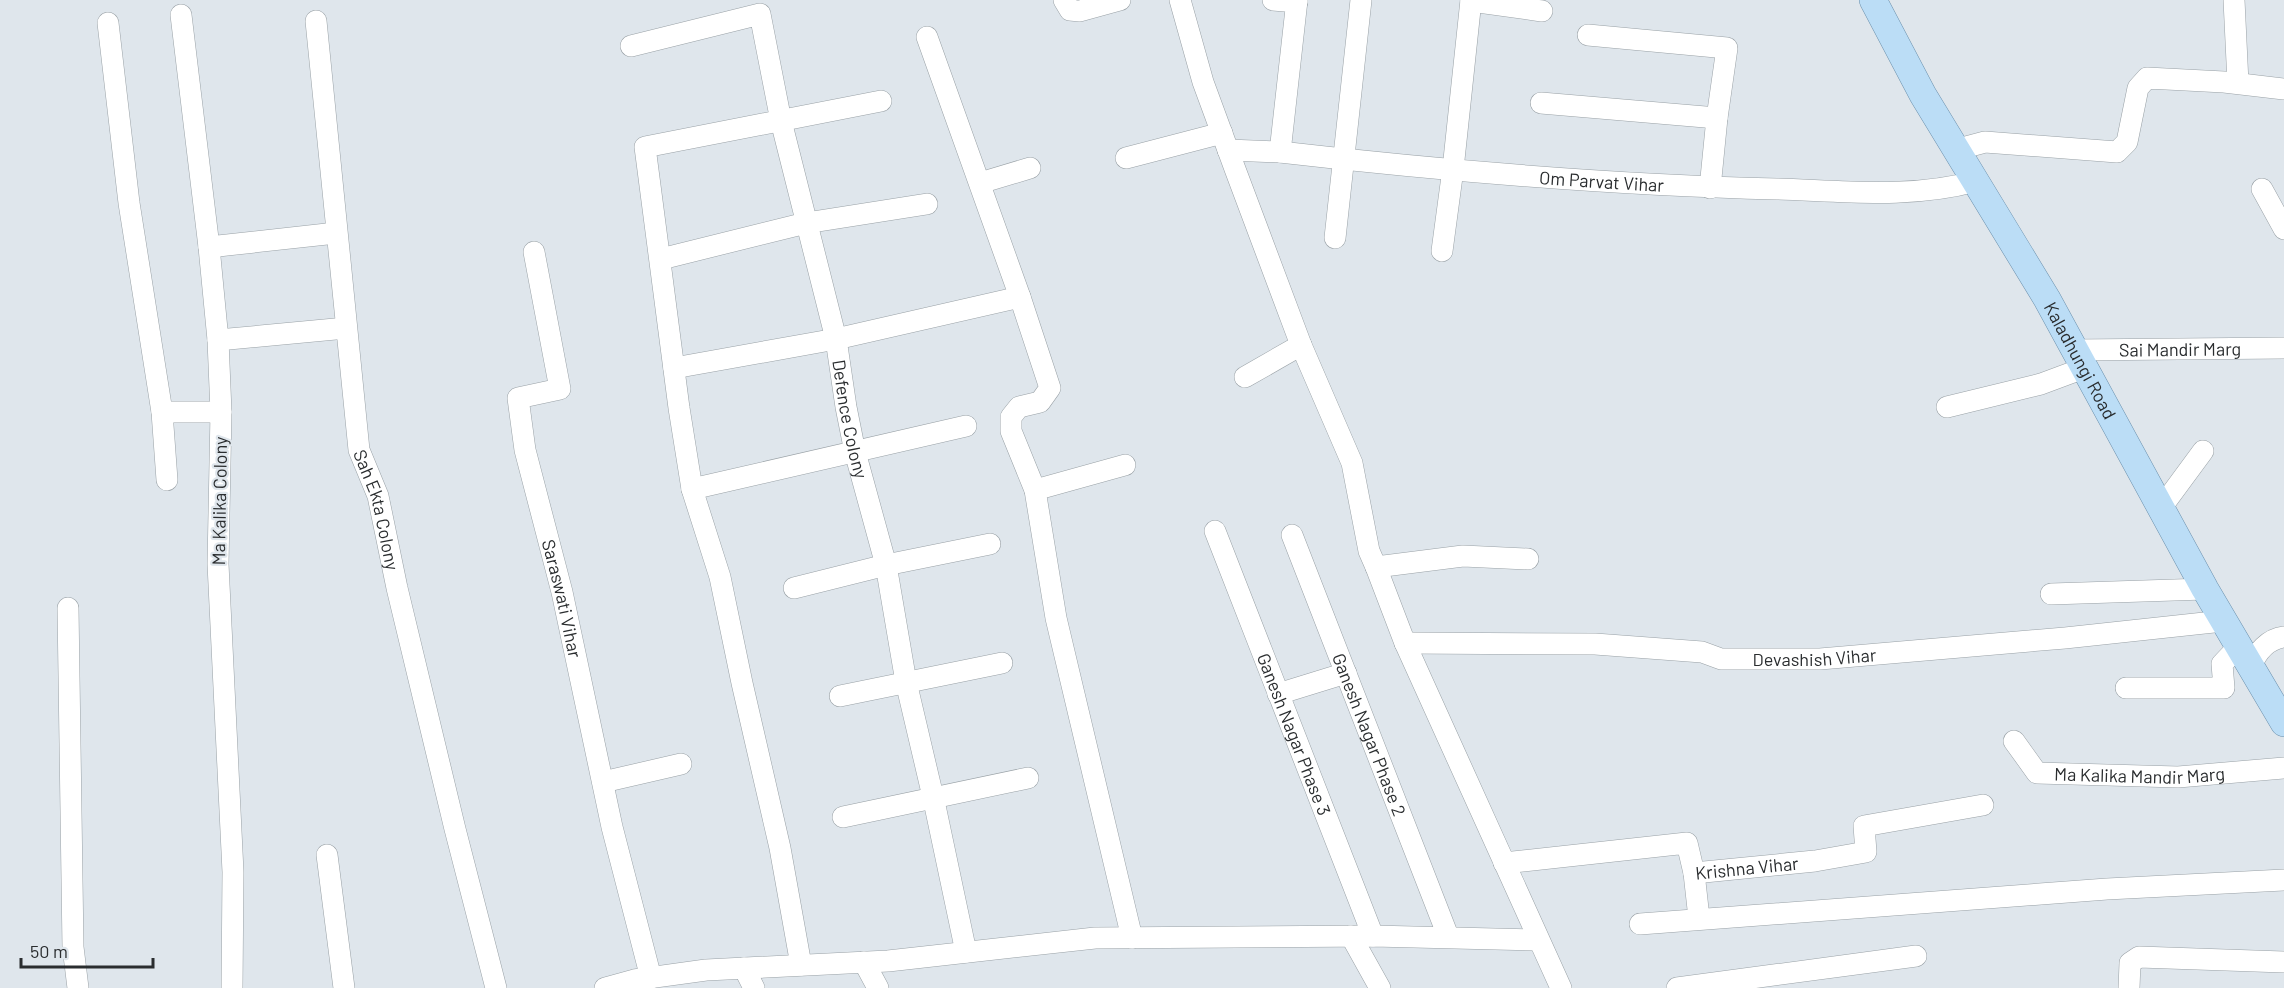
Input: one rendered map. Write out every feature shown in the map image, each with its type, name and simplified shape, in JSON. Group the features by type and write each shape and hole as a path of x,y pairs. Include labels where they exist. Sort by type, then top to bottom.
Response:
{"main road":[{"name":"Kaladhungi Road","path":"1873,0 1955,150 1976,181 2080,359 2205,589 2284,723"}],"street":[{"path":"1064,0 1070,10 1080,11 1120,0"},
{"path":"1180,0 1197,62 1300,345 1352,463 1369,551 1405,644 1561,988"},
{"path":"1273,0 1297,1 1280,152"},
{"path":"1335,238 1361,0"},
{"path":"2234,0 2238,83"},
{"path":"1442,251 1471,1 1542,11"},
{"name":"Defence Colony","path":"630,46 760,14 781,121 836,339 855,452 886,565 906,682 966,952"},
{"name":"Ma Kalika Colony","path":"181,15 210,247 218,340 221,412 218,564 233,872 232,988"},
{"name":"Sah Ekta Colony","path":"316,21 359,450 378,496 397,588 496,988"},
{"path":"108,23 129,203 162,412 167,480"},
{"path":"1588,35 1727,48 1710,188"},
{"path":"927,37 1050,388 1040,402 1019,407 1011,417 1011,431 1035,490 1056,618 1132,938"},
{"path":"1955,150 1985,142 2117,152 2127,142 2138,88 2147,78 2238,83 2284,89"},
{"path":"801,965 780,848 720,577 692,489 645,147 881,101"},
{"path":"1541,103 1717,118"},
{"name":"Om Parvat Vihar","path":"1126,158 1225,141 1280,152 1343,160 1620,183 1710,188 1878,192 1947,189 1976,181"},
{"path":"980,183 1030,168"},
{"path":"2262,189 2284,229"},
{"path":"661,259 806,223 927,204"},
{"path":"210,247 336,233"},
{"name":"Saraswati Vihar","path":"534,252 560,389 518,398 525,450 562,592 603,782 641,982"},
{"path":"674,368 836,339 1020,297"},
{"path":"218,340 346,328"},
{"path":"1245,377 1300,345"},
{"name":"Sai Mandir Marg","path":"1947,407 2040,384 2080,359 2284,348"},
{"path":"162,412 221,412"},
{"path":"692,489 966,426"},
{"path":"2161,508 2203,451"},
{"path":"1035,490 1125,465"},
{"name":"Ganesh Nagar Phase 3","path":"1215,531 1373,936"},
{"name":"Ganesh Nagar Phase 2","path":"1292,535 1448,936"},
{"path":"794,588 886,565 990,544"},
{"path":"1376,567 1463,556 1528,559"},
{"path":"2051,594 2205,589"},
{"path":"68,608 73,947 78,988"},
{"name":"Devashish Vihar","path":"1405,644 1595,644 1702,652 1721,660 1820,659 2065,638 2223,621"},
{"path":"2126,688 2224,688 2222,664 2245,656 2256,655 2266,645 2284,637"},
{"path":"840,696 1002,663"},
{"path":"1278,694 1346,673"},
{"name":"Ma Kalika Mandir Marg","path":"2014,741 2037,773 2178,777 2284,768"},
{"path":"603,782 681,764"},
{"path":"843,817 1028,778"},
{"name":"Krishna Vihar","path":"1504,862 1687,843 1694,873 1815,861 1866,852 1864,826 1983,805"},
{"path":"327,855 344,988"},
{"path":"1694,873 1699,918"},
{"path":"1640,924 2095,890 2284,880"},
{"path":"1351,936 1380,988"},
{"path":"605,988 706,970 864,962 1095,938 1448,936 1538,940"},
{"path":"1677,988 1916,956"},
{"path":"2129,988 2130,963 2139,957 2284,962"},
{"path":"864,962 878,988"},
{"path":"744,968 754,988"}]}
